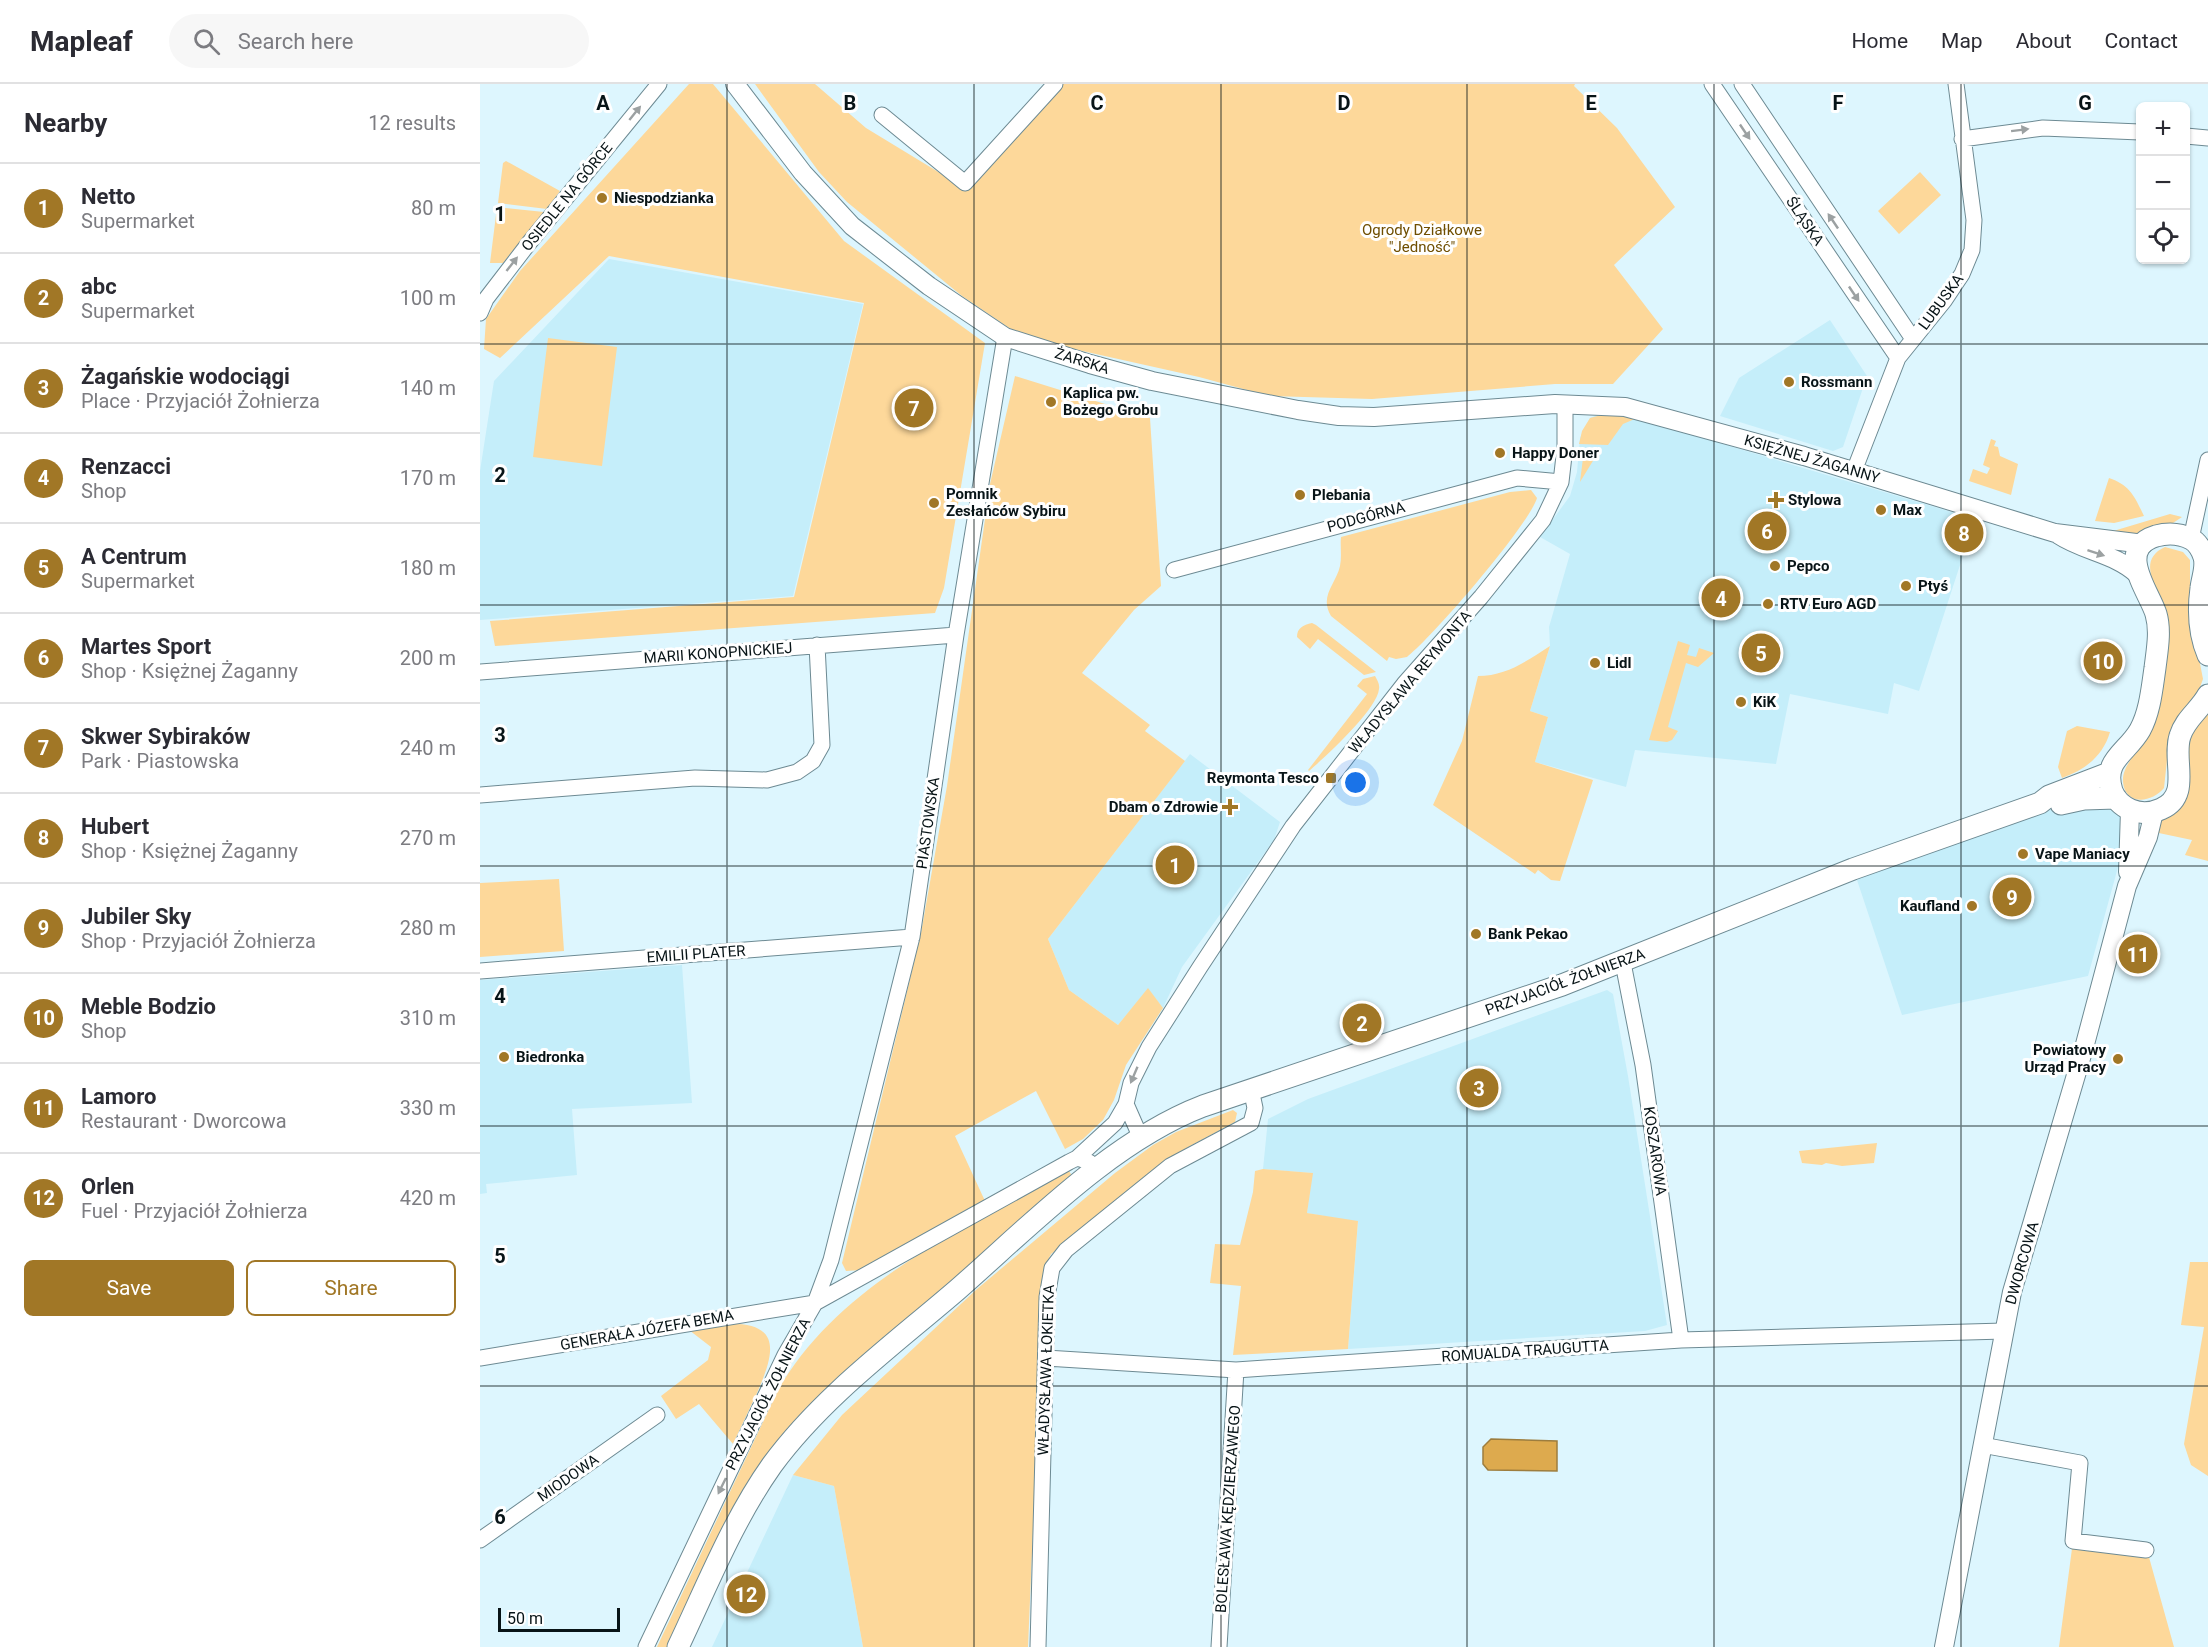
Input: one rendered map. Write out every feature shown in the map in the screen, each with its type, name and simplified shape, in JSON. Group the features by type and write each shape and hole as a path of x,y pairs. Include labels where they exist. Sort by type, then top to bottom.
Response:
{"main road":[{"path":"2123,804 2109,773 2114,758 2131,743 2145,718 2156,658 2158,629 2156,614 2137,574 2136,558 2144,544 2155,536 2173,533 2191,539 2204,555 2200,624 2208,655"},
{"path":"2154,812 2169,806 2176,795 2180,784 2177,750 2179,737 2183,726 2208,695"},
{"name":"PRZYJACIÓŁ ŻOŁNIERZA","path":"678,1647 757,1489 773,1464 825,1404 1096,1169 1140,1136 1185,1113 1251,1089 1623,963 1853,869 2040,802 2049,795 2109,773"},
{"name":"PRZYJACIÓŁ ŻOŁNIERZA","path":"2040,802 2054,805 2084,799 2123,804 2141,813 2154,812"}],"street":[{"name":"OSIEDLE NA GÓRCE","path":"480,313 503,276 659,84"},
{"name":"ŻARSKA","path":"735,84 797,166 852,226 929,286 1005,336 1090,364 1152,381 1339,416 1374,417 1565,404"},
{"path":"882,115 965,183 1055,84"},
{"name":"ŚLĄSKA","path":"1712,84 1898,358"},
{"name":"ŚLĄSKA","path":"1742,84 1913,339"},
{"name":"LUBUSKA","path":"1854,471 1898,358 1929,322 1962,274 1972,250 1975,228 1956,84"},
{"path":"1962,139 2043,128 2136,132"},
{"path":"2190,136 2208,138"},
{"name":"PIASTOWSKA","path":"815,1303 831,1260 912,937 956,635 1005,336"},
{"name":"KSIĘŻNEJ ŻAGANNY","path":"1565,404 1606,405 1646,411 1854,471 2055,533 2144,544"},
{"name":"WŁADYSŁAWA REYMONTA","path":"1126,1104 1137,1068 1293,826 1404,684 1481,597 1543,520 1561,482 1565,447 1565,404"},
{"path":"2191,539 2208,460"},
{"name":"PODGÓRNA","path":"1174,570 1517,478 1561,482"},
{"name":"KSIĘŻNEJ ŻAGANNY","path":"2055,533 2074,546 2127,565 2137,574"},
{"name":"MARII KONOPNICKIEJ","path":"480,672 956,635"},
{"path":"480,795 695,778 767,780 797,772 813,761 822,745 817,645"},
{"name":"DWORCOWA","path":"2123,804 2127,886"},
{"name":"DWORCOWA","path":"1944,1647 2012,1292 2084,1048 2127,886 2148,837 2154,812"},
{"name":"EMILII PLATER","path":"480,971 912,937"},
{"name":"KOSZAROWA","path":"1623,963 1644,1077 1681,1340"},
{"name":"WŁADYSŁAWA ŁOKIETKA","path":"1038,1647 1048,1286 1058,1258 1170,1166 1251,1123 1255,1108 1251,1089"},
{"path":"1126,1104 1140,1136"},
{"name":"PRZYJACIÓŁ ŻOŁNIERZA","path":"646,1647 785,1355 815,1303 1077,1158 1115,1123 1126,1104"},
{"path":"1077,1158 1089,1162 1096,1169"},
{"name":"GENERAŁA JÓZEFA BEMA","path":"480,1358 815,1303"},
{"name":"ROMUALDA TRAUGUTTA","path":"1046,1358 1236,1370 1681,1340 2004,1331"},
{"name":"BOLESŁAWA KĘDZIERZAWEGO","path":"1219,1647 1236,1370"},
{"name":"MIODOWA","path":"480,1540 657,1416"},
{"path":"1982,1445 2080,1463 2073,1541 2146,1550"}],"shaded area":[{"path":"609,259 863,304 793,596 480,620 480,471 494,381"},
{"path":"1830,320 1867,376 1843,447 1833,451 1720,416 1739,378"},
{"path":"1597,415 1635,418 1975,519 1919,691 1894,683 1888,714 1790,694 1776,764 1635,750 1626,787 1535,762 1548,717 1530,711 1550,646 1549,627 1570,554 1540,537 1570,496 1577,472 1580,438 1590,418"},
{"path":"1190,754 1280,822 1274,840 1182,967 1163,1008 1148,989 1118,1025 1069,990 1048,939"},
{"name":"Kaufland","path":"2101,801 2117,811 2123,818 2120,860 2088,976 1902,1015 1856,877 2048,810"},
{"path":"682,965 692,1103 572,1109 577,1175 486,1184 487,1193 480,1194 480,980"},
{"path":"1607,990 1613,994 1628,1076 1667,1325 1645,1331 1348,1349 1358,1222 1307,1213 1312,1173 1263,1169 1268,1119 1308,1099"},
{"path":"1491,1439 1557,1441 1557,1471 1488,1470 1483,1464 1483,1447"},
{"path":"793,1475 834,1486 863,1647 712,1647"}],"green space":[{"path":"689,84 713,84 844,241 985,343 944,588 935,613 495,646 490,621 794,597 864,303 609,256 500,358 484,349 486,319 520,271"},
{"name":"Ogrody Działkowe \"Jedność\"","path":"755,84 815,84 866,128 963,187 1056,84 1575,84 1574,86 1617,128 1675,207 1614,265 1663,329 1613,384 1555,384 1372,399 1269,396 1199,377 1024,338 962,296 847,202 819,172"},
{"path":"506,161 560,191 547,209 498,203 503,163"},
{"path":"1920,172 1941,195 1899,234 1878,211"},
{"path":"497,207 544,212 503,263 490,263"},
{"path":"548,338 617,347 602,466 533,457"},
{"path":"1015,376 1150,418 1161,586 1134,610 1082,673 1150,725 1145,731 1185,761 1048,939 1069,990 1118,1025 1148,988 1163,1008 1126,1065 1114,1100 1103,1120 1083,1139 1065,1149 1036,1091 955,1136 985,1201 862,1270 846,1271 842,1263 921,933 947,786 990,484"},
{"path":"1605,414 1637,418 1623,424 1608,445 1579,444 1582,431 1590,418"},
{"path":"1991,439 1996,441 1994,446 1998,447 2000,456 2018,464 2011,495 1969,481 1973,469 1987,474 1990,468 1983,465"},
{"path":"1584,450 1599,451 1580,482"},
{"path":"2109,478 2127,488 2144,516 2114,523 2095,521"},
{"path":"1531,490 1537,498 1517,532 1437,628 1407,657 1396,659 1389,657 1387,661 1331,616 1327,602 1340,566 1341,537 1510,492"},
{"path":"2170,514 2182,517 2170,525 2132,538 2110,532"},
{"path":"2165,547 2183,552 2190,560 2190,612 2203,679 2199,690 2170,733 2164,788 2153,797 2140,800 2129,795 2125,790 2123,776 2138,744 2144,705 2154,584 2150,563 2155,554"},
{"path":"1312,623 1376,672 1364,675 1318,639 1310,649 1297,637 1301,627"},
{"path":"1678,641 1690,645 1687,655 1696,657 1699,648 1714,653 1698,667 1686,663 1668,727 1678,731 1672,740 1667,742 1649,740"},
{"path":"1550,646 1530,711 1548,717 1535,762 1593,780 1560,881 1551,880 1538,870 1535,874 1433,805 1462,741 1478,676 1507,670"},
{"path":"1375,676 1379,689 1369,709 1349,733 1309,771 1367,694 1357,686 1363,679"},
{"path":"2208,710 2208,861 2185,855 2192,840 2154,832 2182,748"},
{"path":"2077,726 2110,732 2103,748 2092,761 2062,778 2058,767 2067,731"},
{"path":"559,879 564,951 480,957 480,883"},
{"path":"1233,1110 1237,1113 1235,1122 1190,1146 1125,1195 1051,1254 1044,1269 1028,1647 863,1647 834,1486 793,1475 842,1415 977,1289 1115,1173 1153,1145 1176,1132"},
{"path":"1877,1143 1874,1163 1842,1166 1802,1163 1799,1151"},
{"path":"1263,1169 1313,1173 1307,1213 1358,1221 1348,1349 1233,1355 1241,1286 1210,1283 1215,1244 1240,1245 1253,1192 1255,1171"},
{"path":"1069,1171 1071,1179 825,1390 798,1417 668,1647 657,1647 777,1392 798,1360 823,1331 851,1304 912,1259 1048,1179"},
{"path":"2190,1262 2208,1262 2208,1476 2191,1465 2184,1444 2204,1327 2181,1325"},
{"path":"723,1324 742,1324 756,1328 765,1334 770,1352 757,1393 733,1444 699,1404 676,1419 661,1396 708,1360 711,1347 689,1330"},
{"path":"2073,1541 2147,1550 2174,1647 2059,1647"}],"place":[{"name":"Niespodzianka","path":"602,198"},
{"name":"Rossmann","path":"1789,382"},
{"name":"Kaplica pw. Bożego Grobu","path":"1051,402"},
{"name":"Skwer Sybiraków","path":"914,408"},
{"name":"Happy Doner","path":"1500,453"},
{"name":"Plebania","path":"1300,495"},
{"name":"Stylowa","path":"1776,500"},
{"name":"Pomnik Zesłańców Sybiru","path":"934,503"},
{"name":"Max","path":"1881,510"},
{"name":"Martes Sport","path":"1767,531"},
{"name":"Hubert","path":"1964,533"},
{"name":"Pepco","path":"1775,566"},
{"name":"Ptyś","path":"1906,586"},
{"name":"Renzacci","path":"1721,598"},
{"name":"RTV Euro AGD","path":"1768,604"},
{"name":"A Centrum","path":"1761,653"},
{"name":"Meble Bodzio","path":"2103,661"},
{"name":"Lidl","path":"1595,663"},
{"name":"KiK","path":"1741,702"},
{"name":"Reymonta Tesco","path":"1331,778"},
{"name":"Dbam o Zdrowie","path":"1230,807"},
{"name":"Vape Maniacy","path":"2023,854"},
{"name":"Netto","path":"1175,865"},
{"name":"Jubiler Sky","path":"2012,897"},
{"name":"Kaufland","path":"1972,906"},
{"name":"Bank Pekao","path":"1476,934"},
{"name":"Lamoro","path":"2138,954"},
{"name":"abc","path":"1362,1023"},
{"name":"Biedronka","path":"504,1057"},
{"name":"Powiatowy Urząd Pracy","path":"2118,1059"},
{"name":"Żagańskie wodociągi","path":"1479,1088"},
{"name":"Orlen","path":"746,1594"}]}
